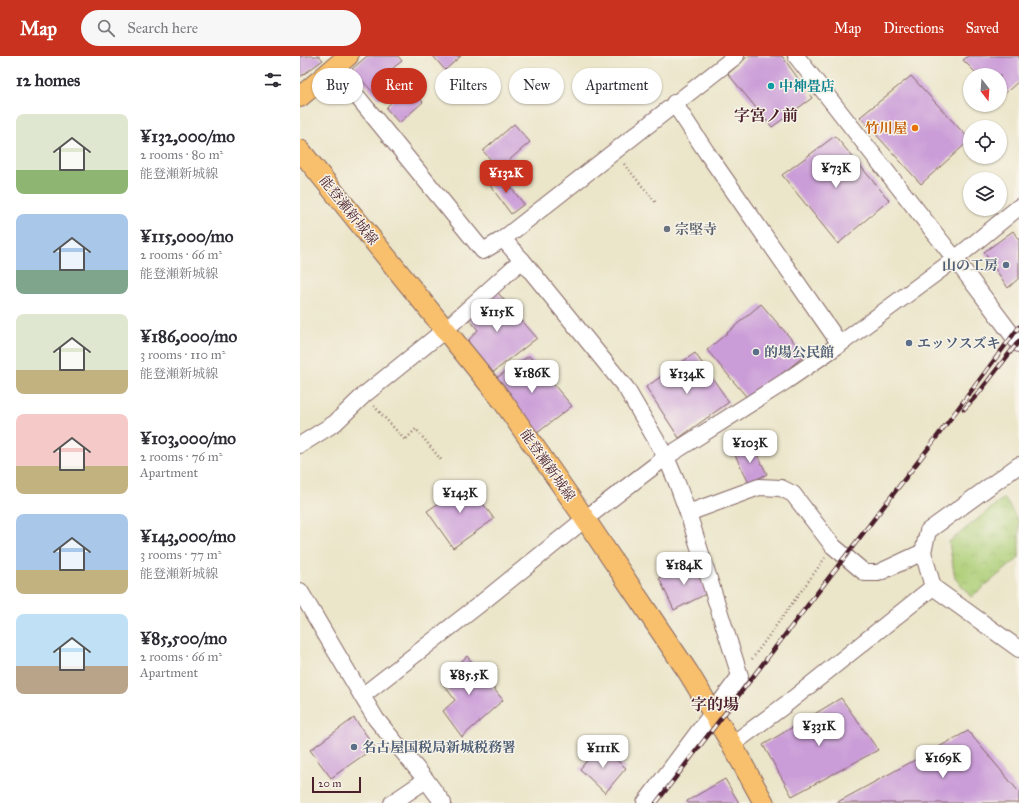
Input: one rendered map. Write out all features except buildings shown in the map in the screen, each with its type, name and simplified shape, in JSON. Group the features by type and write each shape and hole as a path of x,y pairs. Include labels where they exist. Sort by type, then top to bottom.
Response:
{"main road":[{"path":"300,97 341,62"},
{"name":"能登瀬新城線","path":"300,150 502,400 585,519 688,672 731,743 764,803"}],"street":[{"path":"341,62 483,251 503,239 674,103 736,56"},
{"path":"796,56 955,259 1019,344"},
{"path":"674,103 840,344"},
{"path":"362,696 480,604 585,519 666,458 786,381 840,344 955,259 1019,207"},
{"path":"503,239 522,260 626,388 666,458 678,483 688,512 740,676 645,803"},
{"path":"300,445 335,423 364,395 446,329 522,260"},
{"path":"1019,465 928,531 923,552 934,587 1019,649"},
{"path":"688,512 759,487 780,488 793,494 834,546 865,573 878,573 923,552"},
{"path":"731,743 738,740 785,705 934,587"},
{"path":"300,591 376,719 443,803"},
{"path":"392,803 426,780"}],"path":[{"path":"614,151 657,204"},
{"path":"364,395 405,440 416,429 442,461"},
{"path":"740,676 834,546"}],"green space":[{"path":"1004,498 1019,522 1019,558 971,597 955,578 949,542"}],"railway":[{"path":"656,803 930,446 1019,327"},
{"path":"964,409 977,395 1019,341"}],"place":[{"name":"中神畳店","path":"771,86"},
{"name":"竹川屋","path":"915,128"},
{"name":"宗堅寺","path":"667,229"},
{"name":"山の工房","path":"1006,265"},
{"name":"エッソスズキ","path":"909,343"},
{"name":"的場公民館","path":"756,352"},
{"name":"名古屋国税局新城税務署","path":"354,747"}],"district":[{"name":"字宮ノ前","path":"766,115"},
{"name":"字的場","path":"715,704"}]}
